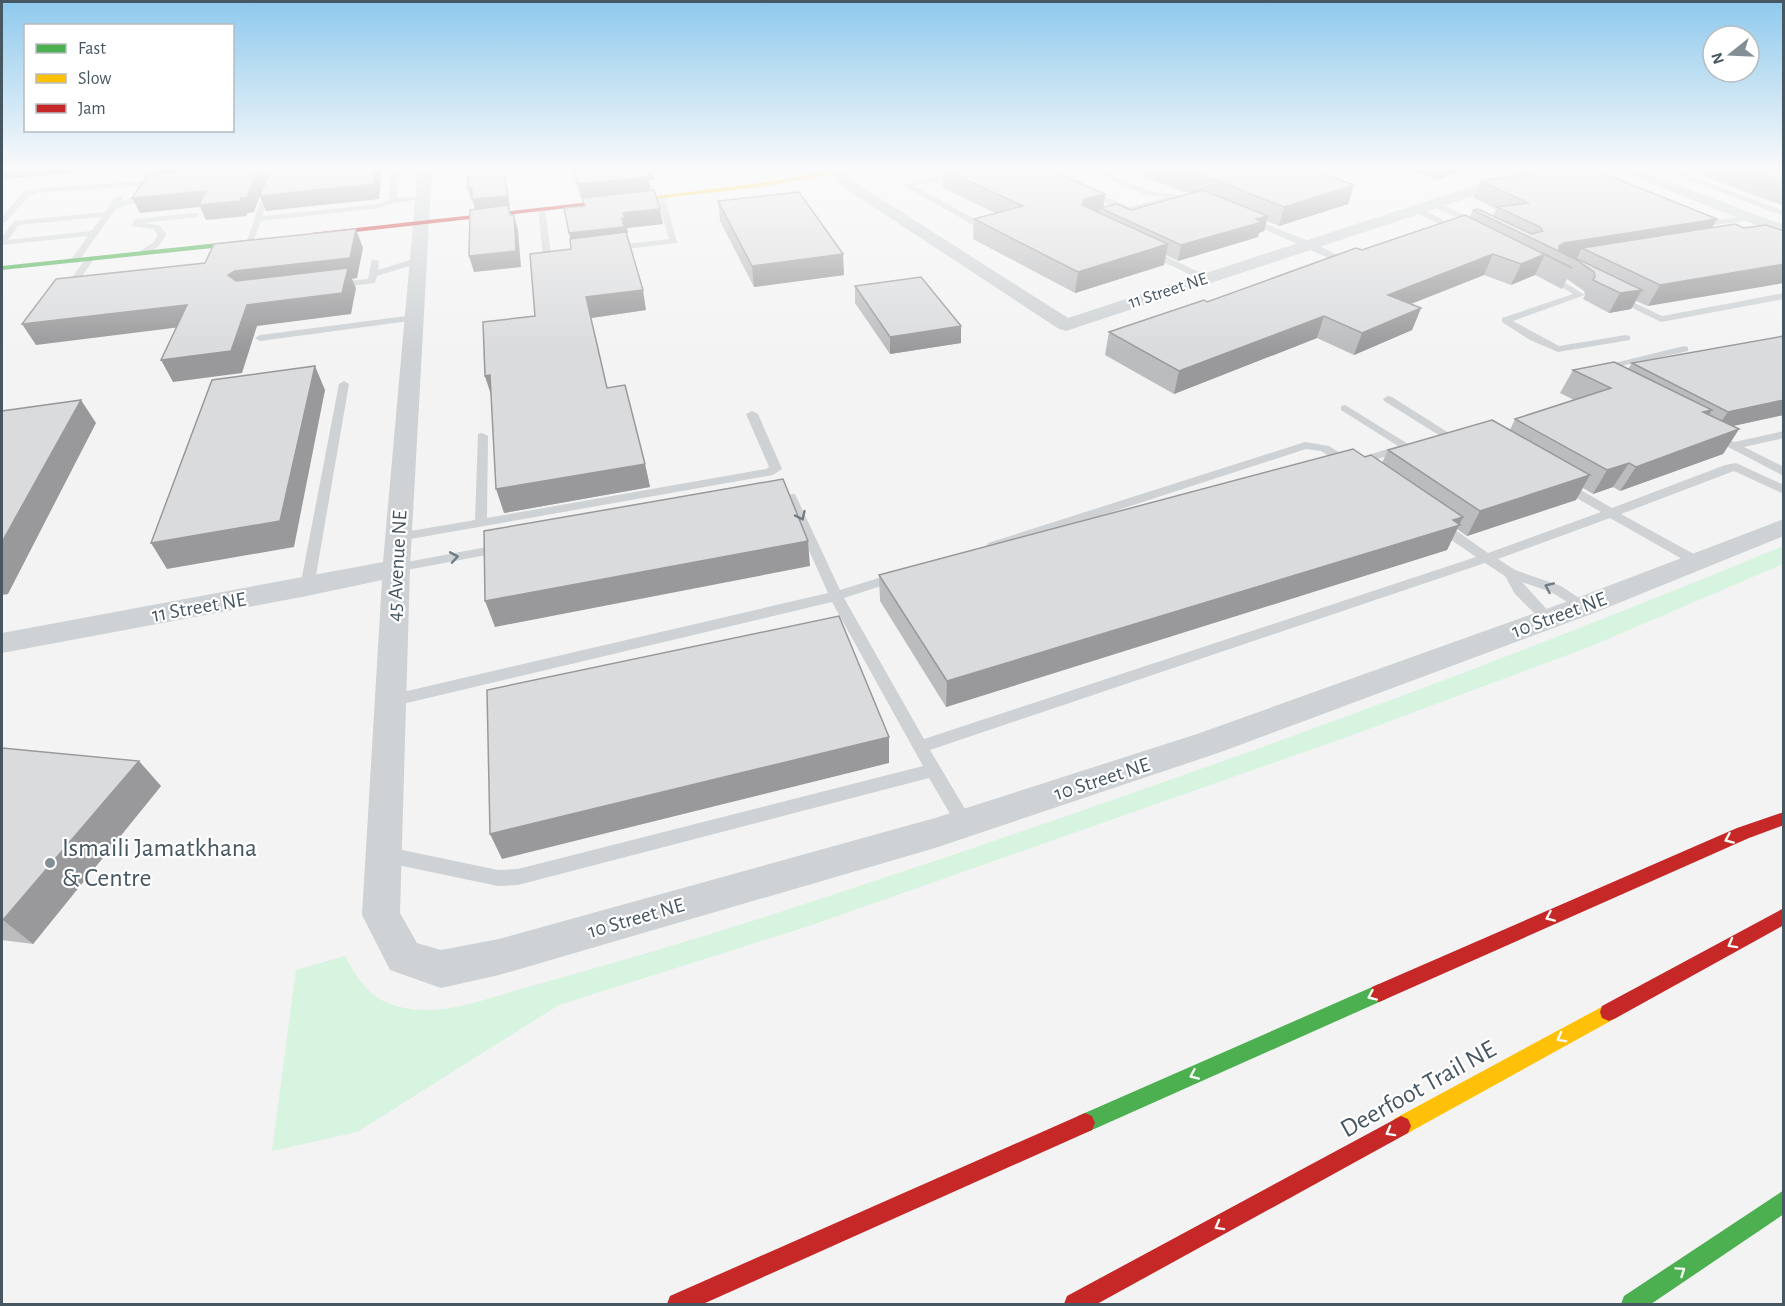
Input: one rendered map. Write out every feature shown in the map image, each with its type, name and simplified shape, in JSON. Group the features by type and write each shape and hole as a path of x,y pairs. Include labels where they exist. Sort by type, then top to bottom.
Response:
{"main road":[{"path":"295,237 333,229"},
{"path":"2,268 143,253 219,249 272,239"},
{"path":"678,1305 1554,915 1743,833 1784,818"},
{"name":"Deerfoot Trail NE","path":"1075,1305 1784,916"},
{"path":"1632,1305 1784,1201"}],"street":[{"name":"45 Avenue NE","path":"404,957 381,915 396,568 421,229"},
{"name":"11 Street NE","path":"919,229 1066,325 1358,229"},
{"name":"10 Street NE","path":"404,957 441,969 499,957 964,824 1209,744 1584,606 1784,527"},
{"name":"11 Street NE","path":"2,643 307,587 396,568"}],"lane":[{"path":"2,242 13,229"},
{"path":"2,242 28,239 56,229"},
{"path":"72,229 94,233"},
{"path":"74,261 97,229"},
{"path":"143,253 158,243 162,234 158,229"},
{"path":"249,242 254,229"},
{"path":"543,229 547,257 570,254"},
{"path":"605,250 674,242 670,229"},
{"path":"1273,229 1311,244 1354,266 1364,262"},
{"path":"1447,232 1461,230 1459,229"},
{"path":"1763,233 1773,229"},
{"path":"28,239 34,232"},
{"path":"1136,246 1207,279"},
{"path":"90,259 70,287 94,285"},
{"path":"373,274 419,260"},
{"path":"326,286 372,280 375,261"},
{"path":"1542,272 1580,295 1505,320 1534,338 1558,349 1626,338"},
{"path":"1608,293 1661,320 1784,296"},
{"path":"260,338 414,318"},
{"path":"1606,381 1590,370 1684,349"},
{"path":"307,587 344,384"},
{"path":"1350,464 1451,433 1388,399"},
{"path":"1345,408 1416,444"},
{"path":"399,537 769,472 776,469 752,414"},
{"path":"1704,432 1784,472"},
{"path":"1733,446 1784,434"},
{"path":"482,436 482,522"},
{"path":"982,549 1305,446 1317,445 1326,448 1369,477"},
{"path":"920,747 1487,558 1729,468 1736,467 1784,490"},
{"path":"1549,477 1696,561"},
{"path":"758,501 791,497 836,596 964,824"},
{"path":"1428,518 1510,573 1556,590 1584,606"},
{"path":"396,568 513,546"},
{"path":"390,701 836,596 915,571"},
{"path":"1510,573 1520,591 1548,619"},
{"path":"383,854 498,878 518,877 933,770"}],"green space":[{"path":"1783,546 1783,564 1589,647 1347,737 809,926 559,1005 357,1132 272,1151 296,970 345,956 359,979 384,1002 407,1009 422,1010 462,1006 765,917 1150,787 1532,646"}],"building":[{"path":"356,229 350,258 235,271 228,275 236,281 348,268 342,293 247,305 231,351 161,360 187,305 22,324 56,279 205,263 214,244"},
{"path":"470,229 515,229 516,251 469,256"},
{"path":"568,229 606,229 569,233"},
{"path":"733,229 825,229 843,254 752,266"},
{"path":"994,229 1135,229 1168,244 1078,272"},
{"path":"1146,229 1238,229 1181,245"},
{"path":"1424,229 1493,229 1544,254 1521,264 1493,254 1388,295 1421,308 1362,333 1324,316 1179,371 1109,332 1204,300 1207,302 1356,248 1362,250"},
{"path":"1512,229 1521,229 1532,234 1543,231 1541,229 1654,229 1564,243 1559,246 1559,250 1642,290 1620,293 1593,280 1594,272 1575,259"},
{"path":"1703,229 1778,229 1784,231 1784,264 1660,285 1582,248"},
{"path":"626,232 643,290 586,297 607,388 625,385 645,464 496,489 490,375 485,376 483,322 535,316 530,254 571,249 570,239"},
{"path":"921,277 961,326 890,337 855,286"},
{"path":"1784,336 1784,400 1728,412 1632,363"},
{"path":"1614,362 1712,410 1703,412 1739,429 1636,467 1629,463 1607,470 1515,419 1611,388 1573,370"},
{"path":"315,366 280,521 151,543 212,380"},
{"path":"81,400 2,542 2,411"},
{"path":"1492,420 1590,475 1480,511 1388,450"},
{"path":"1353,449 1365,457 1371,455 1463,517 1453,520 1460,525 947,681 879,575"},
{"path":"783,479 808,541 485,601 484,531"},
{"path":"839,616 889,737 490,834 487,690"},
{"path":"2,748 139,761 3,920 2,920"}],"traffic: fast":[{"path":"2,268 257,241"},
{"path":"1085,1123 1379,993"},
{"path":"1632,1304 1784,1201"}],"traffic: slow":[{"path":"1401,1126 1609,1012"}],"traffic: jam":[{"path":"311,235 366,229"},
{"path":"1379,993 1743,833 1784,818"},
{"path":"1609,1012 1784,916"},
{"path":"678,1304 1085,1123"},
{"path":"1075,1304 1401,1126"}],"place":[{"name":"Ismaili Jamatkhana & Centre","path":"50,863"}]}
